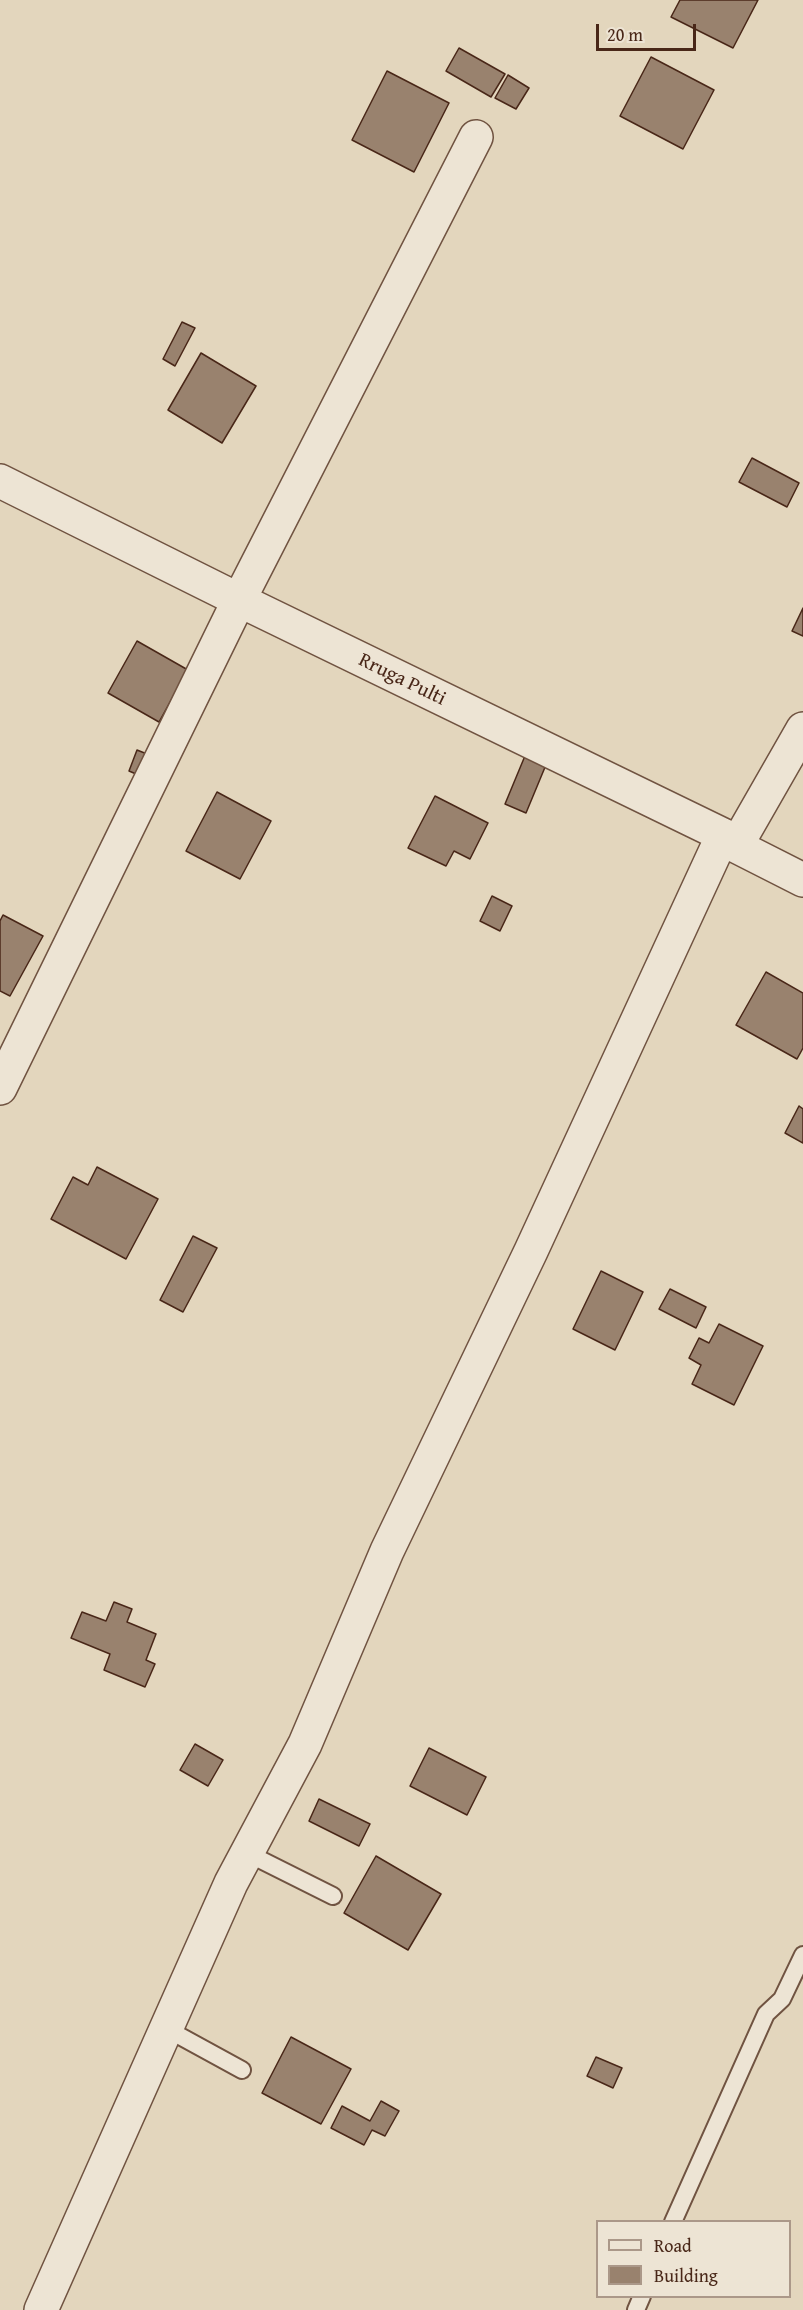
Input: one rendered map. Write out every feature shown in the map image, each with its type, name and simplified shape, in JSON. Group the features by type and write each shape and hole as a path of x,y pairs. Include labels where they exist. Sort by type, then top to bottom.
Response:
{"street":[{"path":"0,1088 239,600 476,138"},
{"name":"Rruga Pulti","path":"0,481 730,840 803,880"},
{"path":"41,2310 231,1883 305,1744 387,1551 531,1251 730,840 803,729"}],"lane":[{"path":"247,1853 333,1896"},
{"path":"674,2220 766,2014 782,1999 803,1956"},
{"path":"166,2029 242,2070"}],"building":[{"path":"680,0 758,0 733,48 671,17"},
{"path":"459,48 505,74 491,97 446,71"},
{"path":"651,57 714,90 683,149 620,116"},
{"path":"387,71 449,103 414,172 352,140"},
{"path":"508,75 529,88 516,109 495,98"},
{"path":"182,322 195,328 175,366 163,359"},
{"path":"201,353 256,386 222,443 168,410"},
{"path":"752,458 799,483 787,507 739,482"},
{"path":"803,608 803,636 792,631"},
{"path":"137,641 188,670 159,722 108,693"},
{"path":"137,750 157,758 148,779 129,771"},
{"path":"527,751 548,760 526,813 505,804"},
{"path":"217,792 271,821 240,879 186,851"},
{"path":"435,796 488,823 470,859 454,851 446,866 408,848"},
{"path":"492,896 512,906 500,931 480,921"},
{"path":"3,915 43,936 10,996 0,991 0,921"},
{"path":"766,972 803,993 803,1048 797,1059 736,1025"},
{"path":"799,1106 803,1109 803,1143 785,1133"},
{"path":"97,1167 158,1199 126,1259 51,1219 73,1177 88,1185"},
{"path":"193,1236 217,1248 183,1312 160,1300"},
{"path":"601,1271 643,1292 615,1350 573,1329"},
{"path":"670,1289 706,1307 696,1328 659,1309"},
{"path":"719,1324 763,1346 734,1405 692,1384 701,1365 689,1358 699,1338 709,1343"},
{"path":"114,1602 132,1609 127,1622 156,1634 146,1660 155,1664 145,1687 104,1670 110,1654 71,1638 82,1612 106,1621"},
{"path":"195,1744 223,1760 208,1786 180,1770"},
{"path":"429,1748 486,1777 467,1815 410,1786"},
{"path":"319,1799 370,1824 359,1846 309,1821"},
{"path":"376,1856 441,1894 408,1950 344,1913"},
{"path":"291,2037 351,2069 321,2124 262,2093"},
{"path":"596,2057 622,2068 613,2088 587,2076"},
{"path":"381,2101 399,2111 385,2136 372,2130 364,2145 331,2128 342,2106 370,2121"}]}
